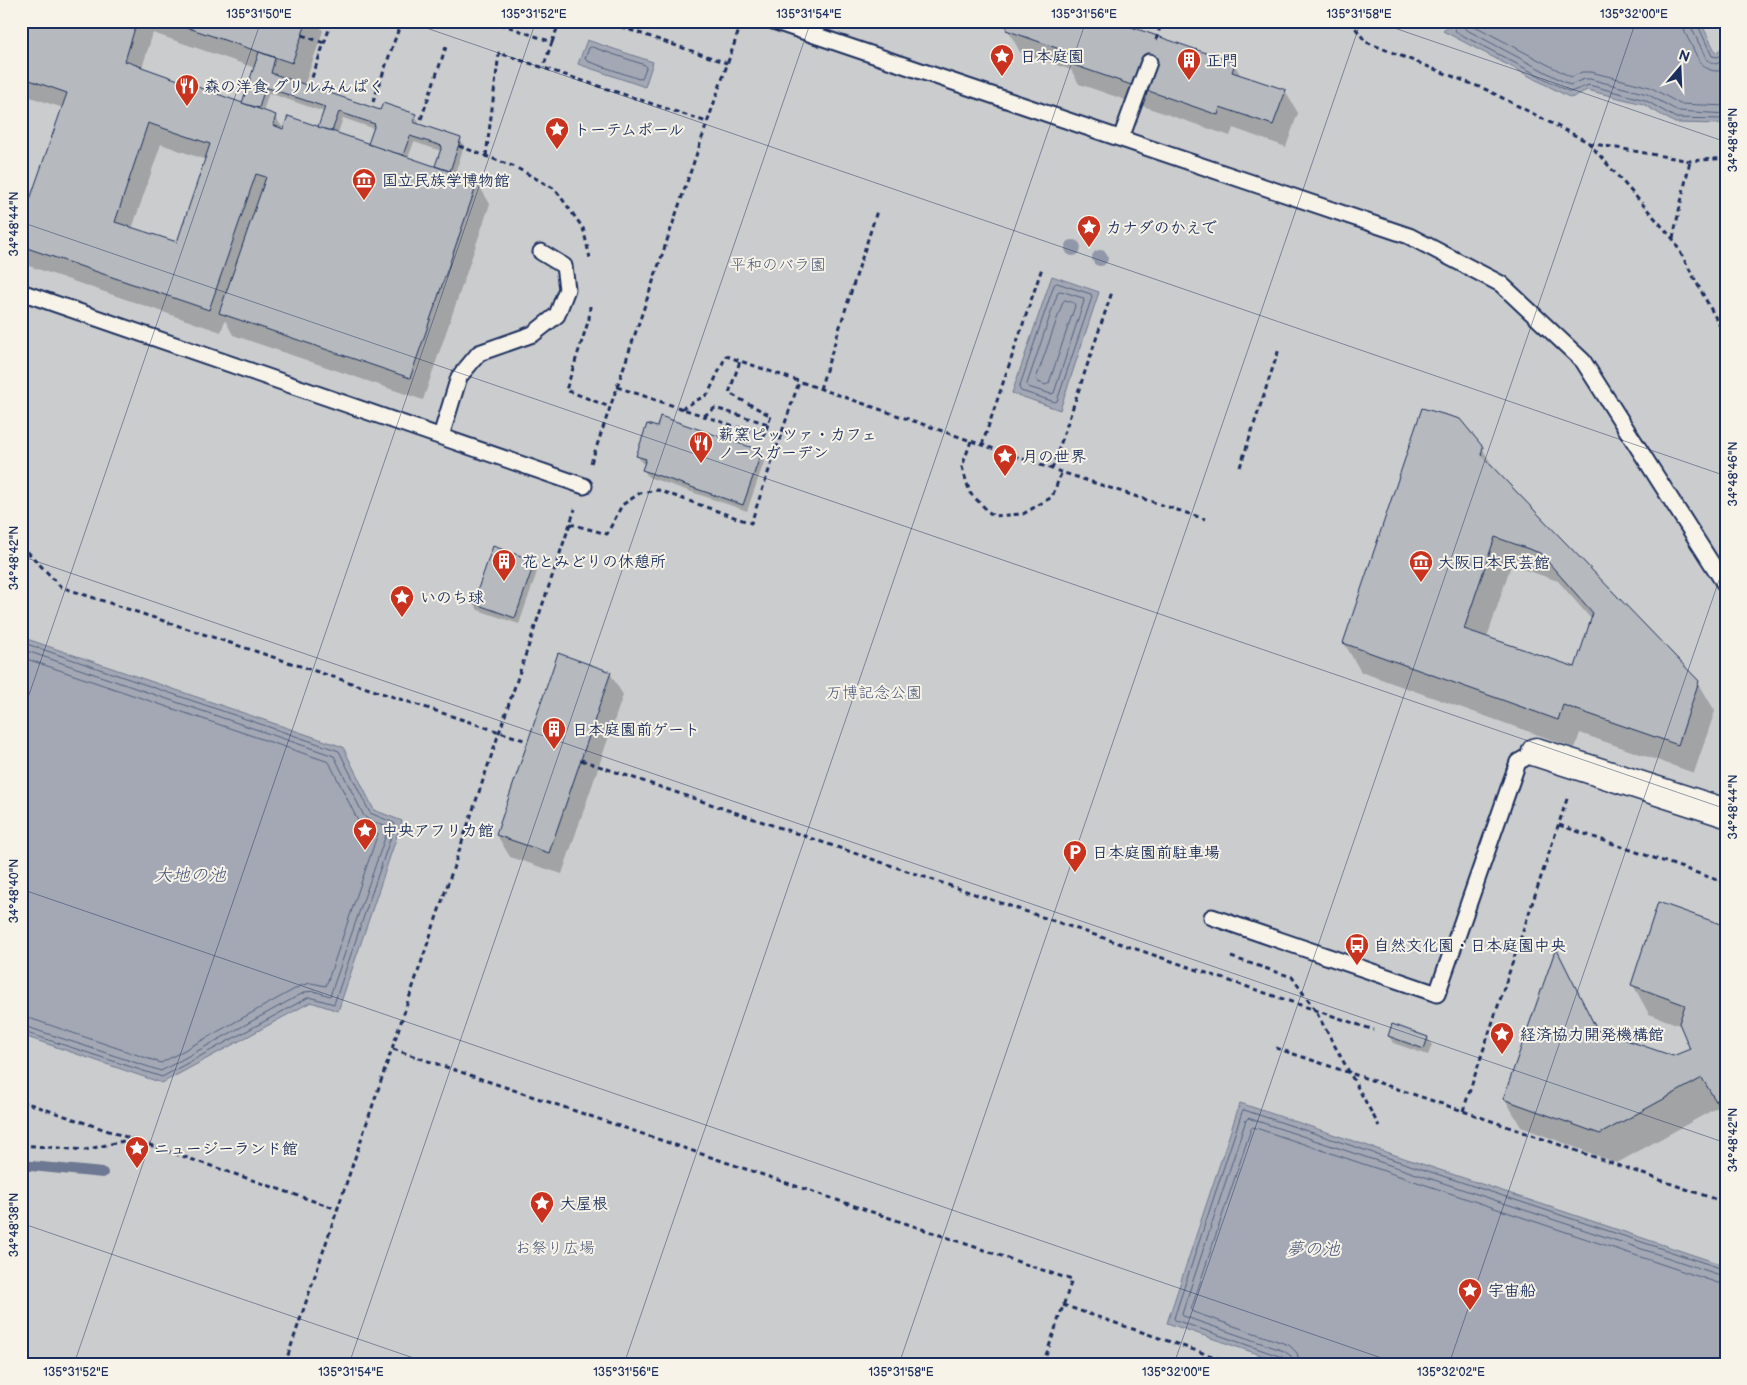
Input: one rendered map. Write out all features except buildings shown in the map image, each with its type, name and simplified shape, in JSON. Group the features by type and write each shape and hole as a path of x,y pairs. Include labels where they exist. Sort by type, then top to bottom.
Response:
{"street":[{"path":"1536,752 1726,813"}],"lane":[{"path":"773,21 1409,236 1501,284 1583,361 1726,586"},
{"path":"1121,138 1149,62"},
{"path":"441,436 459,377 479,354 533,334 557,314 567,289 564,266 541,252"},
{"path":"21,292 584,486"},
{"path":"1212,917 1437,994 1518,762 1536,752"}],"path":[{"path":"309,86 332,21"},
{"path":"492,21 552,42"},
{"path":"543,68 560,21"},
{"path":"604,21 727,63"},
{"path":"285,1364 742,21"},
{"path":"1350,21 1366,42 1487,90 1588,142 1690,161 1726,158"},
{"path":"374,102 399,28"},
{"path":"302,35 324,43"},
{"path":"421,119 446,44"},
{"path":"486,156 499,53 707,122"},
{"path":"1588,142 1673,239 1726,337"},
{"path":"1673,239 1690,161"},
{"path":"820,389 876,211"},
{"path":"982,445 1042,268"},
{"path":"1052,469 1112,292"},
{"path":"1240,467 1279,349"},
{"path":"681,409 708,394 726,356 1052,469 1205,519"},
{"path":"617,387 764,436 771,416 729,393 740,361"},
{"path":"570,524 607,534 622,505 640,493 658,490 750,523 799,382"},
{"path":"704,416 715,408 768,424"},
{"path":"971,441 962,467 970,493 993,516 1023,514 1052,497 1062,471"},
{"path":"21,545 61,587 527,741"},
{"path":"581,760 1374,1030"},
{"path":"1463,1111 1578,766"},
{"path":"1559,825 1726,883"},
{"path":"1231,957 1292,977 1315,1010 1379,1126"},
{"path":"1276,1048 1726,1203"},
{"path":"393,1049 1072,1280 1043,1364"},
{"path":"21,1100 337,1209"},
{"path":"21,1145 85,1150 133,1139"},
{"path":"1063,1305 1235,1364"}],"green space":[{"name":"万博記念公園","path":"21,21 1726,21 1726,1364 21,1364"}],"water":[{"path":"1456,21 1700,21 1716,53 1726,44 1726,159 1722,124 1675,123 1643,104 1587,90 1571,98 1443,31"},
{"path":"587,40 653,62 645,87 578,64"},
{"path":"1052,276 1099,292 1060,410 1012,393"},
{"name":"大地の池","path":"21,637 343,747 374,810 402,821 338,1011 311,1002 162,1083 21,1035"},
{"name":"夢の池","path":"1240,1103 1726,1266 1726,1364 1287,1364 1167,1323"}],"waterway":[{"path":"21,1165 103,1173"}],"place":[{"name":"日本庭園","path":"1002,77"},
{"name":"正門","path":"1189,81"},
{"name":"森の洋食 グリルみんぱく","path":"187,107"},
{"name":"トーテムポール","path":"557,150"},
{"name":"国立民族学博物館","path":"364,201"},
{"name":"カナダのかえで","path":"1089,248"},
{"name":"薪窯ピッツァ・カフェ ノースガーデン","path":"701,464"},
{"name":"月の世界","path":"1005,477"},
{"name":"花とみどりの休憩所","path":"504,582"},
{"name":"大阪日本民芸館","path":"1421,583"},
{"name":"いのち球","path":"402,618"},
{"name":"日本庭園前ゲート","path":"554,750"},
{"name":"中央アフリカ館","path":"365,851"},
{"name":"日本庭園前駐車場","path":"1075,873"},
{"name":"自然文化園・日本庭園中央","path":"1357,966"},
{"name":"経済協力開発機構館","path":"1502,1055"},
{"name":"ニュージーランド館","path":"137,1169"},
{"name":"大屋根","path":"542,1224"},
{"name":"宇宙船","path":"1470,1311"}],"park label":[{"name":"平和のバラ園","path":"778,264"},
{"name":"お祭り広場","path":"555,1247"}]}
